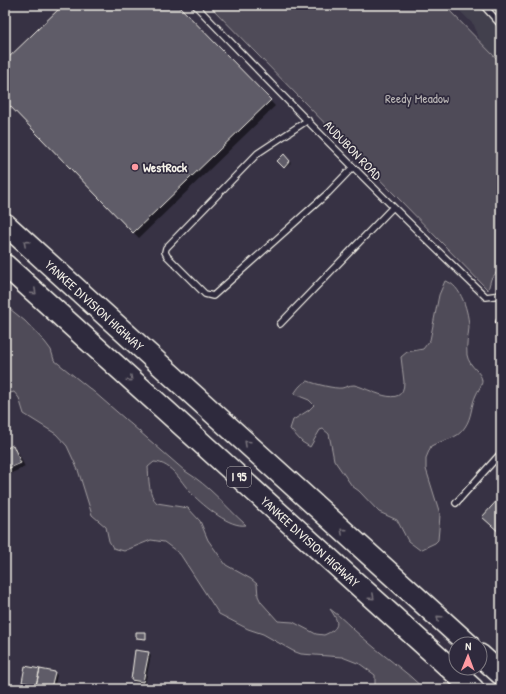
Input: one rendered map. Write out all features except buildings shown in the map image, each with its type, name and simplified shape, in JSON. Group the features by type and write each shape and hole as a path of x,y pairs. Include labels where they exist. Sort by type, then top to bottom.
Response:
{"highway":[{"name":"YANKEE DIVISION HIGHWAY","path":"5,224 459,636"},
{"name":"YANKEE DIVISION HIGHWAY","path":"5,265 473,689"},
{"path":"488,662 501,674"}],"lane":[{"name":"AUDUBON ROAD","path":"195,5 353,167 486,298 501,295"},
{"path":"483,5 501,25"},
{"path":"308,120 258,153 166,248 165,252 167,256 205,294 213,296 328,193 353,167"},
{"path":"280,324 393,207"},
{"path":"501,319 501,324"},
{"path":"456,503 501,453"}],"shaded area":[{"path":"454,5 501,5 501,76 488,63 474,25"}],"green space":[{"name":"Reedy Meadow","path":"209,5 444,5 501,63 501,267 491,279 488,290"},
{"path":"445,281 451,283 456,288 460,293 466,307 469,322 467,355 470,363 480,375 482,381 474,399 469,419 465,427 454,437 431,446 426,458 426,469 440,514 438,540 420,550 408,541 397,520 379,512 359,491 352,486 334,460 329,434 323,429 320,430 310,447 302,442 290,429 293,420 314,405 309,400 294,394 302,384 308,381 315,384 339,388 354,385 384,396 392,397 398,395 402,391 404,382 401,357 407,352 423,349 430,340 439,295"},
{"path":"5,305 25,321 45,342 51,350 54,360 94,392 185,471 202,483 246,525 240,525 225,520 210,510 193,495 172,470 161,463 154,462 148,467 150,486 154,500 157,503 188,508 200,521 208,540 226,565 257,584 258,596 261,602 278,621 293,622 316,634 324,635 333,630 337,624 337,621 330,609 339,615 358,634 424,689 375,689 375,675 360,664 342,657 301,654 263,634 248,629 219,614 180,554 164,542 151,540 124,551 113,548 109,541 106,527 92,515 78,470 67,446 56,434 24,414 19,398 14,392 10,393 5,400"}],"place":[{"name":"WestRock","path":"135,167"}]}
